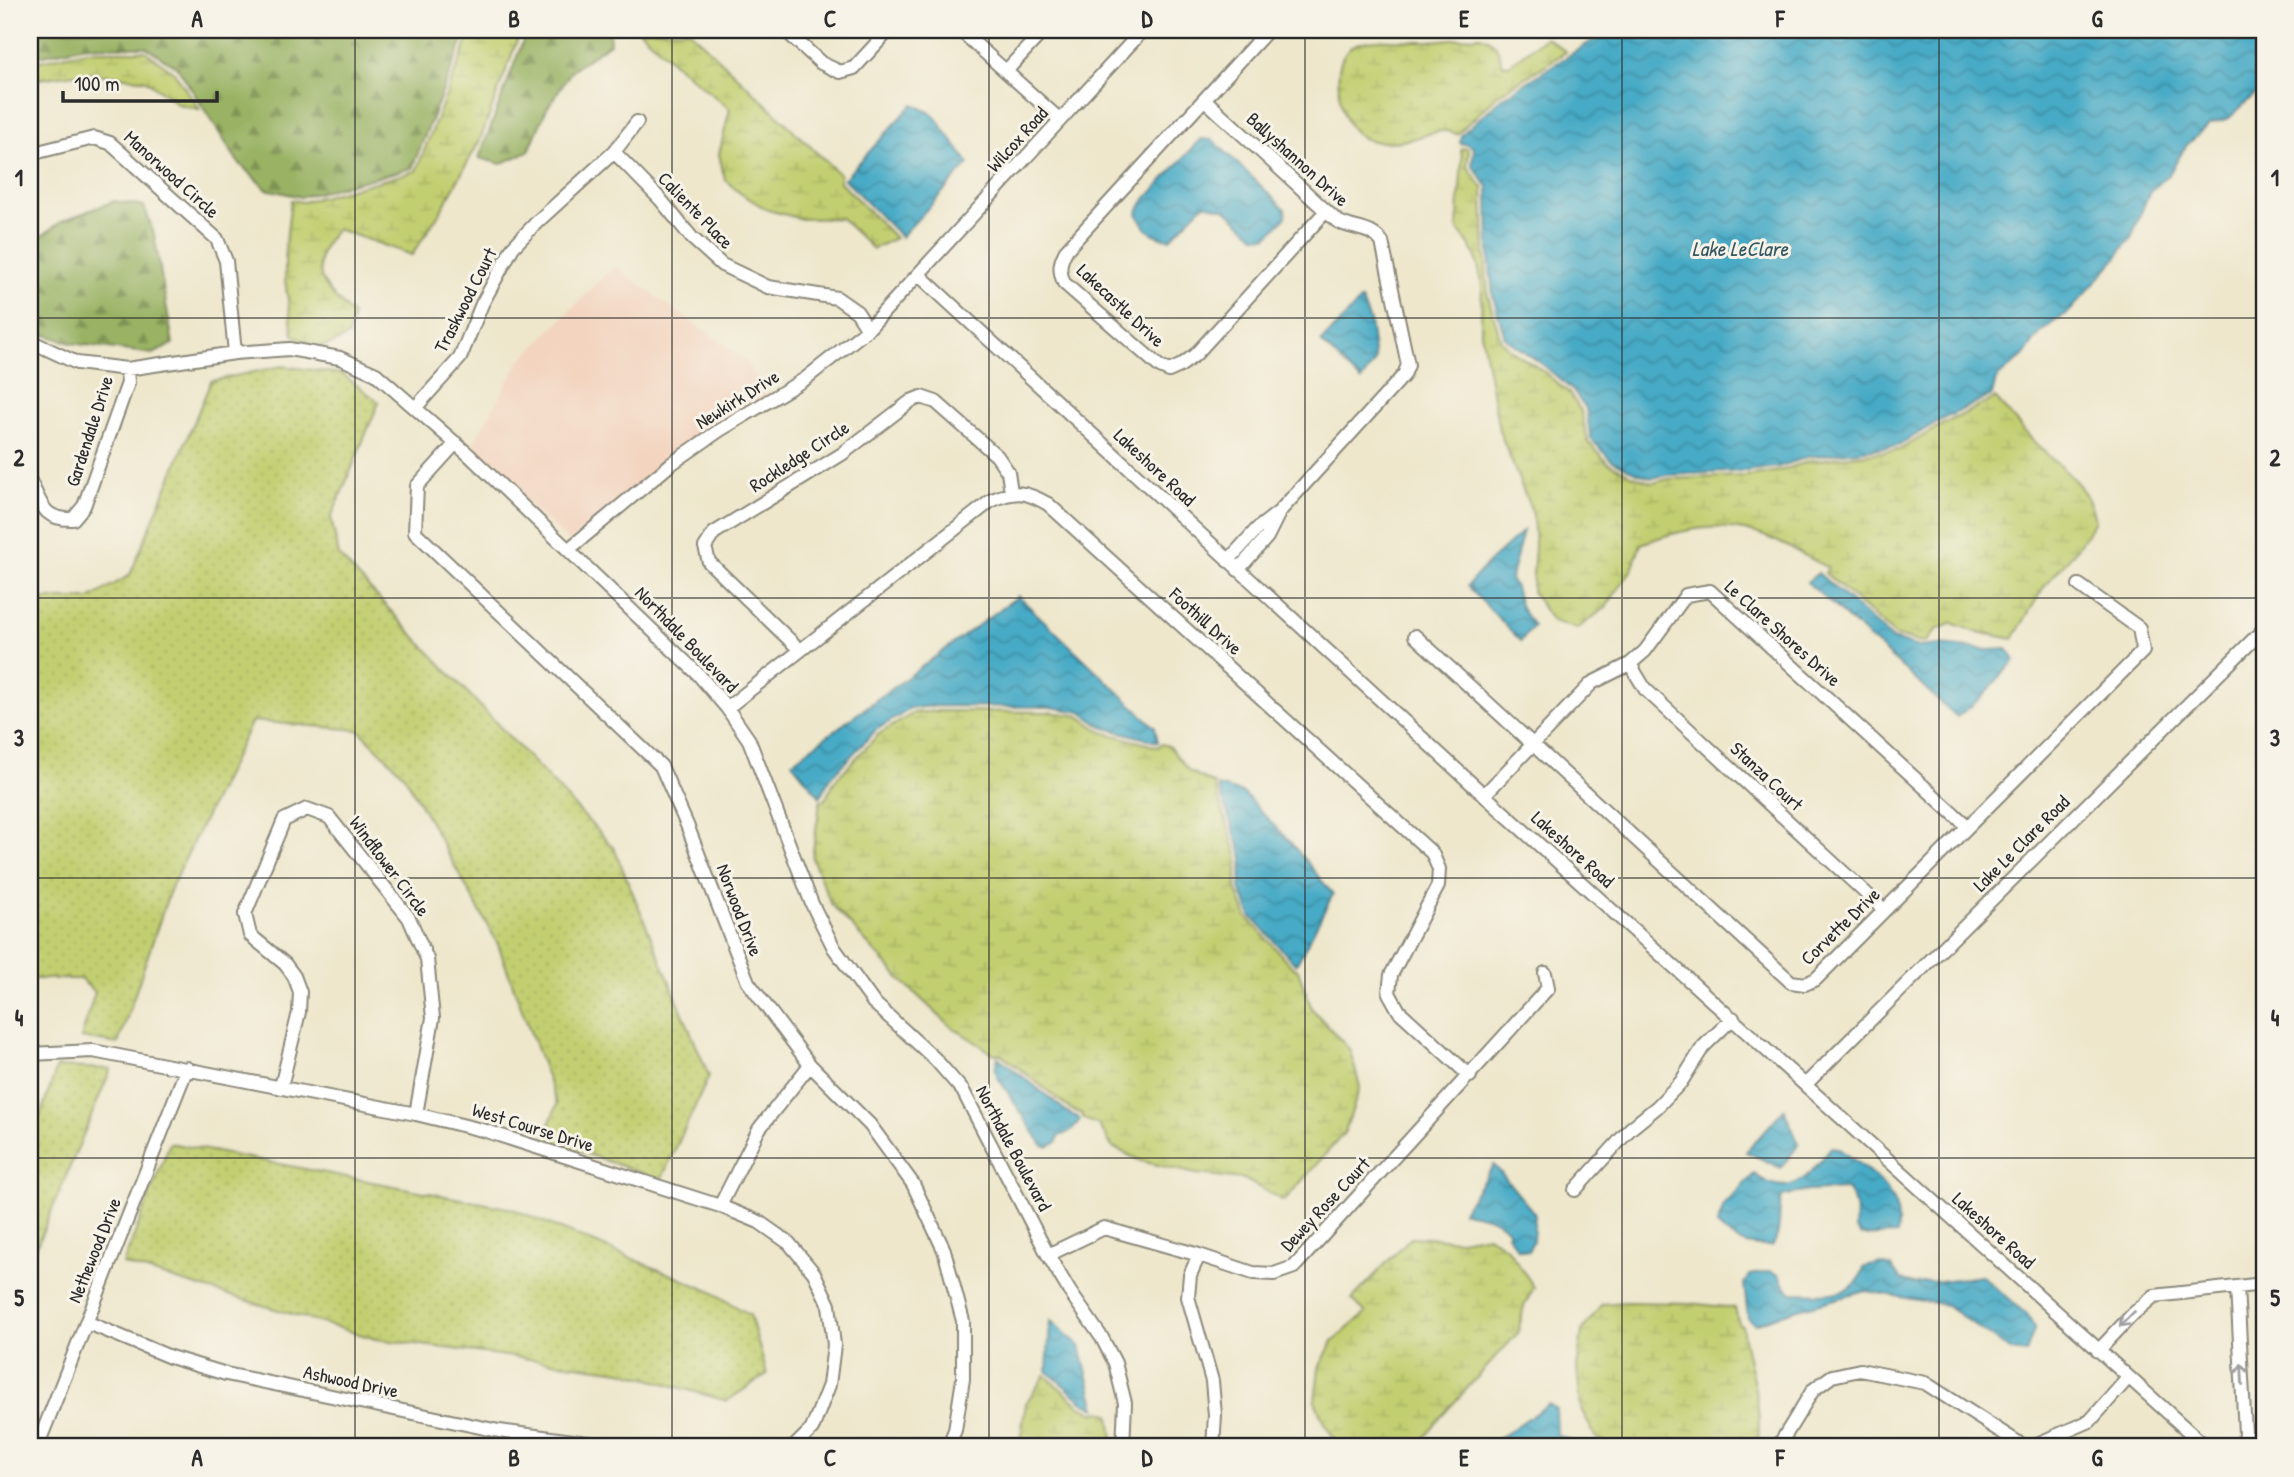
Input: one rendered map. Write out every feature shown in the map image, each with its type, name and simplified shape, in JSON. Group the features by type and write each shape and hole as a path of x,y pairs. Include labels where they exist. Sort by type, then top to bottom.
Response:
{"street":[{"path":"785,30 821,64 840,72 854,68 889,30"},
{"path":"960,30 1060,121"},
{"path":"1006,71 1044,30"},
{"name":"Wilcox Road","path":"919,275 1143,30"},
{"name":"Lakecastle Drive","path":"1268,30 1068,249 1061,259 1060,272 1064,283 1160,368 1169,371 1195,355 1326,211"},
{"name":"Ballyshannon Drive","path":"1205,100 1326,211 1348,227 1373,232 1382,242 1408,365 1404,375 1279,512 1257,529 1233,565"},
{"name":"Traskwood Court","path":"416,407 460,358 482,304 513,247 614,152 637,122"},
{"name":"Manorwood Circle","path":"30,154 94,138 110,143 216,239 226,261 235,353"},
{"name":"Caliente Place","path":"614,152 660,199 692,238 722,265 768,287 837,298 857,312 868,329"},
{"name":"Newkirk Drive","path":"569,549 670,464 720,430 805,379 868,329 919,275"},
{"name":"Lakeshore Road","path":"919,275 1484,795 2206,1447"},
{"name":"Northdale Boulevard","path":"30,341 77,363 127,369 235,353 289,349 340,358 376,374 456,443 698,674 727,708 749,740 812,904 834,948 873,1002 935,1059 962,1091 1048,1255 1102,1338 1115,1363 1125,1403 1123,1447"},
{"name":"Gardendale Drive","path":"30,481 45,512 58,520 73,519 84,506 89,494 128,383 127,369"},
{"name":"Rockledge Circle","path":"800,650 709,562 705,547 714,533 842,454 911,401 921,397 936,402 998,456 1008,472 1011,492"},
{"name":"Norwood Drive","path":"456,443 416,486 415,532 661,766 748,982 810,1065 870,1125 912,1184 944,1250 962,1321 963,1379 955,1430 948,1447"},
{"path":"727,708 992,500 1011,492"},
{"name":"Foothill Drive","path":"1011,492 1030,494 1048,504 1432,853 1439,869 1438,886 1391,975 1389,993 1399,1011 1470,1076"},
{"name":"Corvette Drive","path":"1415,636 1791,982 1805,984 1816,979 2143,651 2139,628 2079,585"},
{"name":"Le Clare Shores Drive","path":"1484,795 1592,683 1630,664 1645,651 1686,594 1710,591 1967,826"},
{"name":"Lake Le Clare Road","path":"1806,1084 2264,629"},
{"name":"Stanza Court","path":"1630,664 1645,689 1884,910"},
{"name":"Windflower Circle","path":"281,1087 299,1012 300,992 294,976 285,964 250,935 245,914 284,820 307,809 329,817 409,918 427,959 433,1018 416,1114"},
{"name":"Dewey Rose Court","path":"1048,1255 1104,1228 1253,1273 1274,1274 1294,1267 1548,988 1545,973"},
{"path":"1575,1190 1630,1129 1657,1107 1681,1082 1703,1047 1732,1018"},
{"name":"West Course Drive","path":"30,1054 93,1051 416,1114 486,1131 720,1206 760,1222 789,1243 814,1273 830,1305 834,1345 829,1385 812,1429 794,1447"},
{"path":"720,1206 759,1129 810,1065"},
{"name":"Nethewood Drive","path":"37,1447 187,1068"},
{"path":"1199,1255 1190,1275 1188,1297 1212,1381 1215,1415 1213,1447"},
{"path":"2098,1351 2154,1296 2264,1284"},
{"path":"2238,1287 2245,1433 2240,1447"},
{"name":"Ashwood Drive","path":"86,1322 170,1357 226,1374 499,1431 617,1447"},
{"path":"1778,1447 1813,1390 1832,1376 1860,1370 1925,1384 2028,1447 2090,1420 2128,1378"}],"shaded area":[{"path":"614,266 745,360 768,395 569,542 470,449 520,361"}],"green space":[{"path":"30,30 467,30 412,168 301,197 266,189 238,162 178,68 146,47 86,46 30,58"},
{"path":"472,30 521,30 480,140 442,209 412,255 337,229 321,254 319,265 326,285 353,315 348,336 326,346 301,340 293,335 285,280 285,248 291,200 303,202 416,171"},
{"path":"527,30 609,30 610,43 572,70 546,110 529,151 501,164 479,158"},
{"path":"639,30 689,30 840,175 840,182 895,238 873,249 841,218 802,219 768,210 740,193 725,180 719,154 730,109"},
{"path":"1480,36 1496,46 1502,64 1509,65 1546,37 1566,52 1499,94 1457,134 1439,131 1406,140 1377,142 1362,137 1352,129 1341,105 1338,77 1341,61 1347,50 1368,41 1432,41"},
{"path":"87,51 145,51 174,72 199,109 178,104 146,80 112,75 75,74 30,80 30,63"},
{"path":"1461,149 1469,150 1467,166 1483,188 1488,296 1501,341 1570,394 1581,411 1588,442 1608,463 1629,474 1652,483 1669,479 1747,476 1780,471 1810,461 1899,450 1995,398 2036,444 2080,486 2095,521 2072,555 2045,585 2013,639 1976,632 1952,623 1936,630 1927,641 1918,642 1895,635 1825,573 1828,568 1761,535 1726,528 1689,530 1641,544 1632,569 1606,607 1577,629 1552,621 1532,592 1535,545 1533,515 1499,430 1481,332 1482,282 1475,254 1457,228"},
{"path":"114,201 144,206 154,234 173,344 153,354 71,343 30,330 30,245 62,221"},
{"path":"282,366 342,374 379,402 331,518 339,556 614,848 709,1076 661,1180 544,1139 557,1104 497,942 404,775 359,730 252,721 170,890 118,1044 81,1038 95,992 80,979 30,979 30,592 40,599 89,599 130,575 211,381"},
{"path":"1050,712 1079,716 1102,732 1158,747 1162,744 1169,746 1189,771 1214,784 1238,858 1236,888 1247,917 1293,968 1298,970 1312,1009 1350,1050 1360,1087 1345,1132 1284,1201 1244,1179 1196,1174 1141,1161 1112,1147 1099,1125 1084,1119 1081,1113 1072,1110 1001,1054 994,1054 949,1025 903,982 831,904 812,858 820,802 825,800 835,780 879,734 914,713"},
{"path":"57,1067 111,1069 30,1262 30,1121 38,1122"},
{"path":"170,1143 513,1209 710,1291 750,1315 767,1374 727,1401 621,1371 376,1339 123,1264"},
{"path":"1488,1235 1508,1249 1534,1287 1524,1306 1518,1333 1439,1419 1417,1447 1340,1447 1324,1423 1315,1401 1319,1368 1333,1341 1366,1313 1352,1299 1411,1237 1460,1240"},
{"path":"1688,1303 1735,1308 1739,1324 1742,1325 1757,1401 1757,1447 1612,1447 1596,1438 1581,1409 1577,1368 1582,1331 1602,1304"},
{"path":"1045,1375 1080,1406 1095,1413 1100,1411 1110,1415 1113,1440 1110,1447 1019,1447 1026,1403"}],"water":[{"name":"Lake LeClare","path":"1609,30 2264,30 2264,86 2229,118 2210,124 2186,146 2169,174 2149,193 2131,238 2113,262 2072,309 2041,332 2023,356 1996,379 1992,395 1937,422 1898,446 1808,457 1778,467 1652,478 1611,460 1591,439 1586,409 1573,391 1546,367 1505,338 1493,296 1489,256 1488,187 1472,165 1474,148 1460,144 1461,135 1502,98"},
{"path":"913,104 933,114 969,164 901,237 844,179"},
{"path":"1201,139 1213,140 1285,209 1286,217 1267,237 1255,236 1225,209 1204,204 1170,239 1154,234 1142,223 1137,213 1143,202"},
{"path":"1361,300 1370,321 1375,361 1361,381 1321,342"},
{"path":"1523,531 1510,581 1514,584 1521,608 1533,626 1521,641 1467,586"},
{"path":"1818,573 1893,639 1918,647 1940,645 1988,650 2007,649 2015,660 1981,698 1957,717 1807,582"},
{"path":"1018,596 1155,727 1158,742 1102,727 1081,712 1050,707 912,708 876,730 831,777 820,797 792,762"},
{"path":"1218,786 1243,793 1291,843 1333,894 1296,965 1251,916 1240,888 1243,858"},
{"path":"998,1057 1070,1114 1078,1117 1078,1124 1059,1136 1057,1142 1048,1147 1042,1145 999,1079 995,1070"},
{"path":"1784,1109 1799,1144 1781,1168 1746,1152"},
{"path":"1831,1147 1838,1148 1861,1165 1890,1194 1898,1219 1897,1234 1861,1236 1855,1229 1854,1203 1846,1189 1808,1191 1782,1196 1778,1235 1772,1246 1755,1246 1742,1242 1717,1225 1724,1205 1754,1174 1779,1186 1798,1182 1807,1176"},
{"path":"1494,1165 1535,1214 1533,1241 1528,1251 1518,1249 1507,1234 1509,1232 1500,1223 1462,1212"},
{"path":"1879,1264 1892,1267 1901,1280 1914,1284 1982,1276 2026,1314 2035,1327 2026,1353 2011,1351 1946,1305 1866,1291 1791,1311 1755,1324 1748,1318 1744,1283 1750,1275 1769,1271 1779,1275 1792,1293 1826,1294 1851,1287 1858,1281 1864,1267"},
{"path":"1050,1320 1080,1346 1096,1408 1083,1402 1047,1371"},
{"path":"1549,1404 1556,1408 1557,1435 1587,1447 1486,1447"}]}
